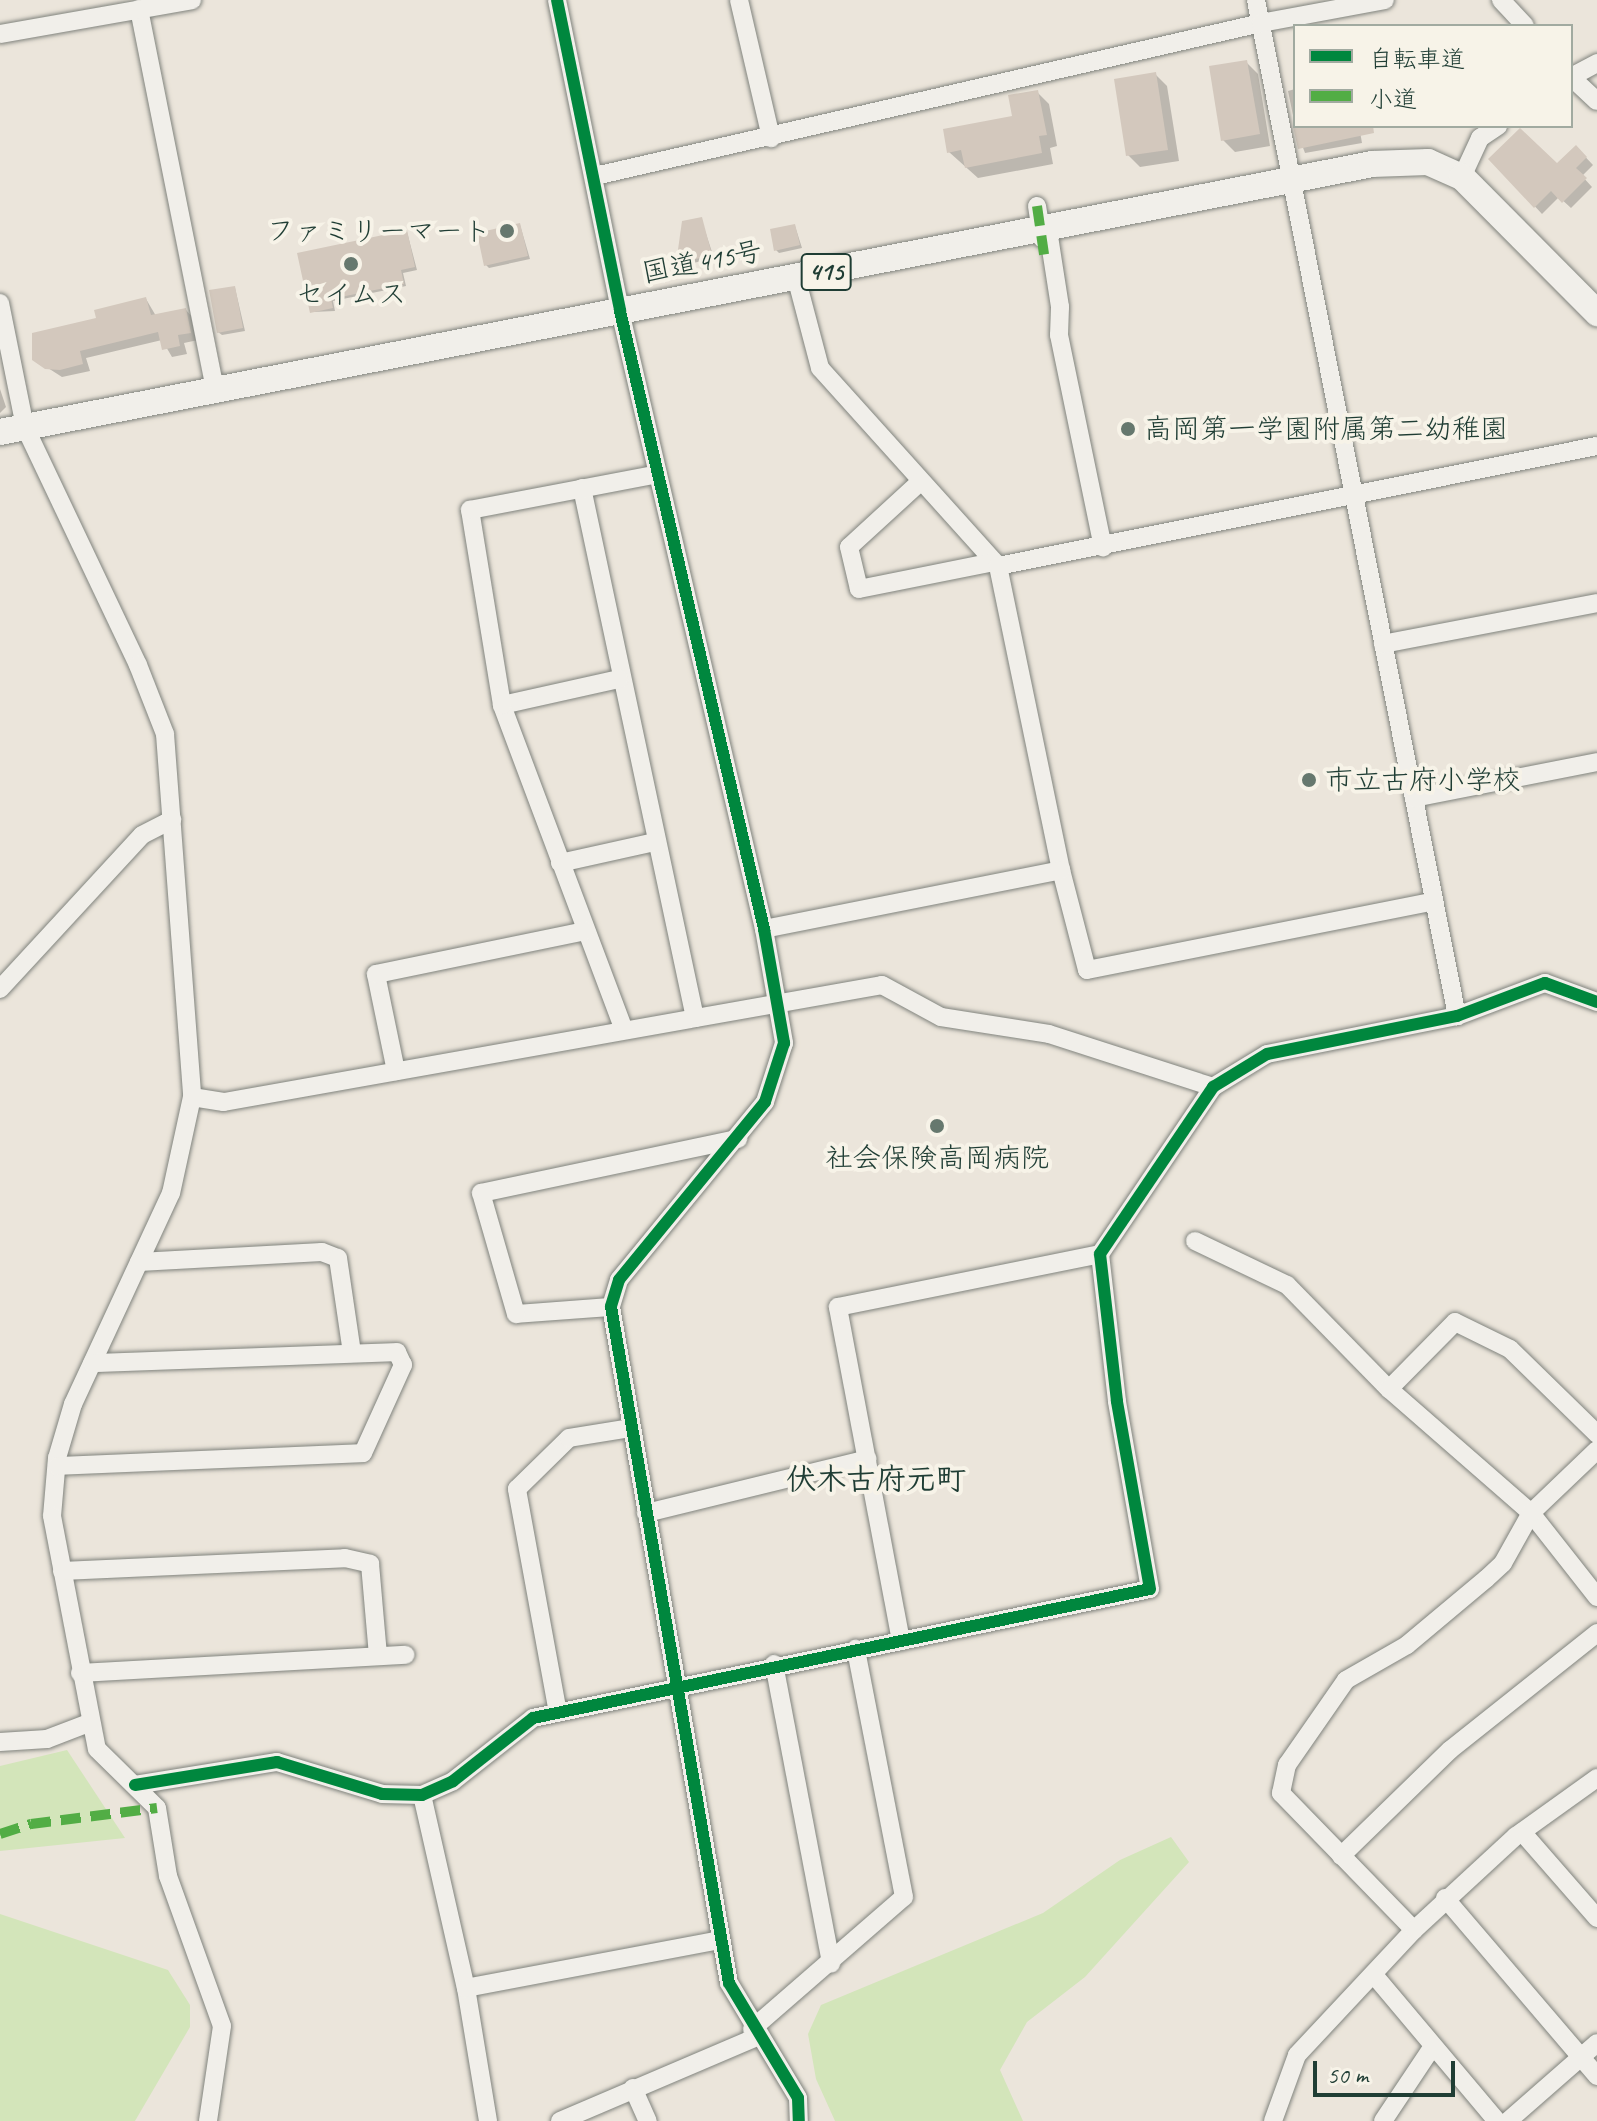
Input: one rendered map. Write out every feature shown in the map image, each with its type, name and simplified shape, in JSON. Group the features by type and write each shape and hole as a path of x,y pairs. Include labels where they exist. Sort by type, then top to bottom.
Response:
{"highway":[{"name":"国道415号","path":"12,429 1372,164 1428,162 1462,177 1597,313"}],"street":[{"path":"0,34 192,0"},
{"path":"557,0 620,311 764,929 784,1043 765,1102 738,1139 619,1280 611,1307 729,1983 754,2033 798,2098 799,2121"},
{"path":"739,0 771,138"},
{"path":"1256,0 1457,1016"},
{"path":"595,176 1261,23 1385,0"},
{"path":"1501,0 1523,24"},
{"path":"139,9 215,391"},
{"path":"1573,76 1597,63"},
{"path":"1573,79 1597,101"},
{"path":"1462,177 1480,138 1495,128"},
{"path":"1043,230 1060,307 1059,335 1103,547"},
{"path":"796,277 820,368 996,564 1061,870 1087,970 1434,901"},
{"path":"0,303 12,429 138,665 165,734 192,1097 171,1193 73,1404 57,1466 52,1516 89,1723 97,1749 157,1808 168,1876 222,2026 208,2121"},
{"path":"920,482 849,547 859,589 1103,547 1597,446"},
{"path":"624,1030 502,705 470,510 658,474"},
{"path":"582,488 619,679 695,1018"},
{"path":"1383,644 1597,603"},
{"path":"502,705 619,679"},
{"path":"1414,798 1597,762"},
{"path":"0,989 142,835 172,820"},
{"path":"560,863 655,842"},
{"path":"764,929 1061,870"},
{"path":"396,1071 376,974 586,931"},
{"path":"135,1785 277,1762 382,1794 422,1795 453,1781 533,1718 774,1664 1150,1589 1117,1401 1100,1254 1213,1087 1267,1054 1457,1016 1545,983 1597,1002"},
{"path":"192,1097 224,1102 882,985 941,1017 1049,1034 1213,1087"},
{"path":"611,1307 516,1314 481,1193 738,1139"},
{"path":"1195,1241 1287,1285 1389,1389 1531,1513 1597,1597"},
{"path":"139,1262 322,1252 338,1258 352,1353"},
{"path":"901,1641 838,1307 1100,1254"},
{"path":"1389,1389 1455,1322 1510,1349 1597,1434"},
{"path":"57,1466 363,1453 403,1365 397,1352 92,1363"},
{"path":"558,1713 517,1489 569,1438 630,1428"},
{"path":"1414,1930 1281,1793 1287,1765 1346,1680 1407,1645 1486,1579 1503,1563 1531,1513 1597,1450"},
{"path":"646,1513 867,1459"},
{"path":"62,1571 345,1558 370,1564 378,1656"},
{"path":"1341,1856 1450,1750 1597,1633"},
{"path":"560,2121 754,2033 904,1897 856,1649"},
{"path":"80,1673 406,1655"},
{"path":"774,1664 831,1964"},
{"path":"0,1742 47,1739 89,1723"},
{"path":"1273,2121 1297,2055 1414,1930 1445,1898 1522,1832 1597,1778"},
{"path":"422,1795 466,1988 488,2121"},
{"path":"1522,1832 1597,1918"},
{"path":"1445,1898 1597,2076"},
{"path":"466,1988 721,1940"},
{"path":"1374,1975 1431,2049 1497,2121"},
{"path":"1508,2121 1597,2043"},
{"path":"1383,2121 1431,2049"},
{"path":"633,2088 648,2121"}],"green space":[{"path":"67,1750 125,1838 0,1851 0,1766"},
{"path":"1171,1837 1189,1862 1085,1977 1027,2022 1000,2070 1023,2121 835,2121 816,2079 808,2034 821,2005 1043,1913 1120,1860"},
{"path":"0,1914 168,1970 190,2005 190,2027 135,2121 0,2121"}],"building":[{"path":"1247,60 1260,134 1221,141 1209,66"},
{"path":"1156,72 1168,150 1126,156 1114,79"},
{"path":"1038,90 1047,135 1039,136 1042,153 965,168 961,150 947,153 943,129 1012,116 1008,95"},
{"path":"1293,128 1373,128 1374,133 1298,149"},
{"path":"1520,128 1557,163 1576,145 1587,157 1576,168 1587,178 1562,203 1551,191 1534,208 1488,159"},
{"path":"702,217 712,255 676,264 682,221"},
{"path":"520,223 528,256 484,266 477,233"},
{"path":"795,224 800,245 774,251 770,229"},
{"path":"407,230 415,267 401,270 404,284 331,299 333,308 310,313 297,253"},
{"path":"235,286 243,328 217,333 209,290"},
{"path":"146,297 151,315 186,308 191,333 178,335 180,346 162,350 158,332 80,351 83,364 60,370 45,369 32,360 32,333 96,318 94,310"}],"marked path":[{"path":"1037,206 1044,254"},
{"path":"0,1834 31,1824 157,1808"}],"cycle path":[{"path":"557,0 620,311 764,929 784,1043 765,1102 619,1280 611,1307 729,1983 798,2098 799,2121"},
{"path":"135,1785 277,1762 382,1794 422,1795 453,1781 533,1718 1150,1589 1117,1401 1100,1254 1213,1087 1267,1054 1457,1016 1545,983 1597,1002"}],"place":[{"name":"ファミリーマート","path":"507,231"},
{"name":"セイムス","path":"351,264"},
{"name":"高岡第一学園附属第二幼稚園","path":"1128,429"},
{"name":"市立古府小学校","path":"1309,780"},
{"name":"社会保険高岡病院","path":"937,1126"}],"district":[{"name":"伏木古府元町","path":"876,1479"}]}
